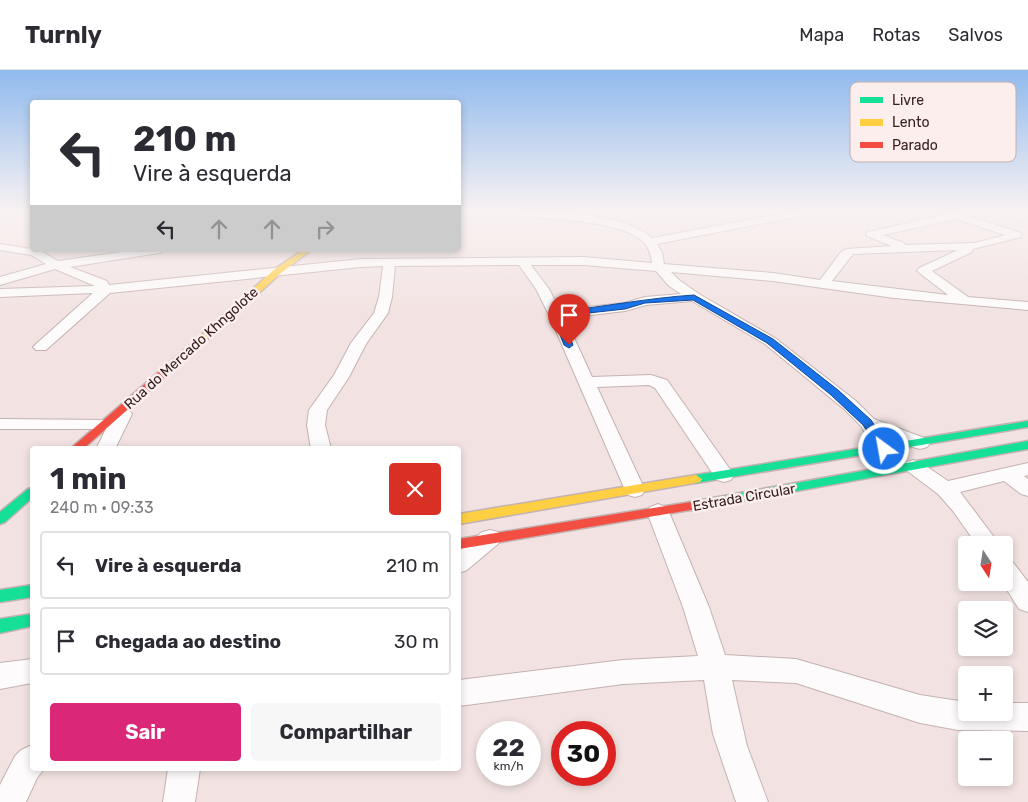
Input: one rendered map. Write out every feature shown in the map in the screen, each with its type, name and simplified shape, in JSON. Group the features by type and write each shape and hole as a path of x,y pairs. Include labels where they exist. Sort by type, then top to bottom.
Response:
{"main road":[{"name":"Rua do Mercado Khngolote","path":"79,446 278,271 305,252"},
{"name":"Estrada Circular","path":"461,519 1028,424"},
{"name":"Estrada Circular","path":"461,544 658,512 1028,445"},
{"path":"0,519 30,494"},
{"path":"0,596 30,591"},
{"path":"0,626 30,620"}],"street":[{"path":"10,247 30,251"},
{"path":"653,247 659,267 674,283 694,297 770,341 835,392 868,423 884,449"},
{"path":"824,284 845,254 850,251 937,247"},
{"path":"965,300 924,271 973,247"},
{"path":"34,252 56,265 102,284 106,289"},
{"path":"0,281 56,265 146,252"},
{"path":"522,261 542,289 556,314 635,490"},
{"path":"0,293 106,289 278,271 389,263 584,261 773,276 894,294 1028,306"},
{"path":"320,446 315,429 316,411 324,396 341,376 358,345 383,309 389,263"},
{"path":"41,347 106,289"},
{"path":"556,314 625,307 645,301 694,297"},
{"path":"587,382 651,380 661,384 724,475"},
{"path":"107,446 127,406"},
{"path":"868,423 920,443"},
{"path":"0,424 105,424"},
{"path":"913,466 945,489 961,506 983,536"},
{"path":"945,489 1028,469"},
{"path":"1006,473 1028,489"},
{"path":"658,512 684,575 715,667 723,713 744,783 752,802"},
{"path":"461,562 490,538"},
{"path":"1013,580 1028,602"},
{"path":"461,693 623,672 715,667 796,671 920,709 949,714 1028,717"},
{"path":"0,676 30,671"},
{"path":"10,802 26,766 30,763"},
{"path":"179,802 184,771"}],"traffic: fast":[{"path":"696,479 1028,424"},
{"path":"691,506 1028,445"},
{"path":"0,519 30,494"},
{"path":"0,596 30,591"},
{"path":"0,626 30,620"}],"traffic: slow":[{"path":"200,341 278,271 305,252"},
{"path":"461,519 696,479"}],"traffic: jam":[{"path":"79,446 200,341"},
{"path":"461,544 691,506"}],"route":[{"path":"569,345 556,314 625,307 645,301 694,297 751,328 835,392 868,423 884,449"}]}
